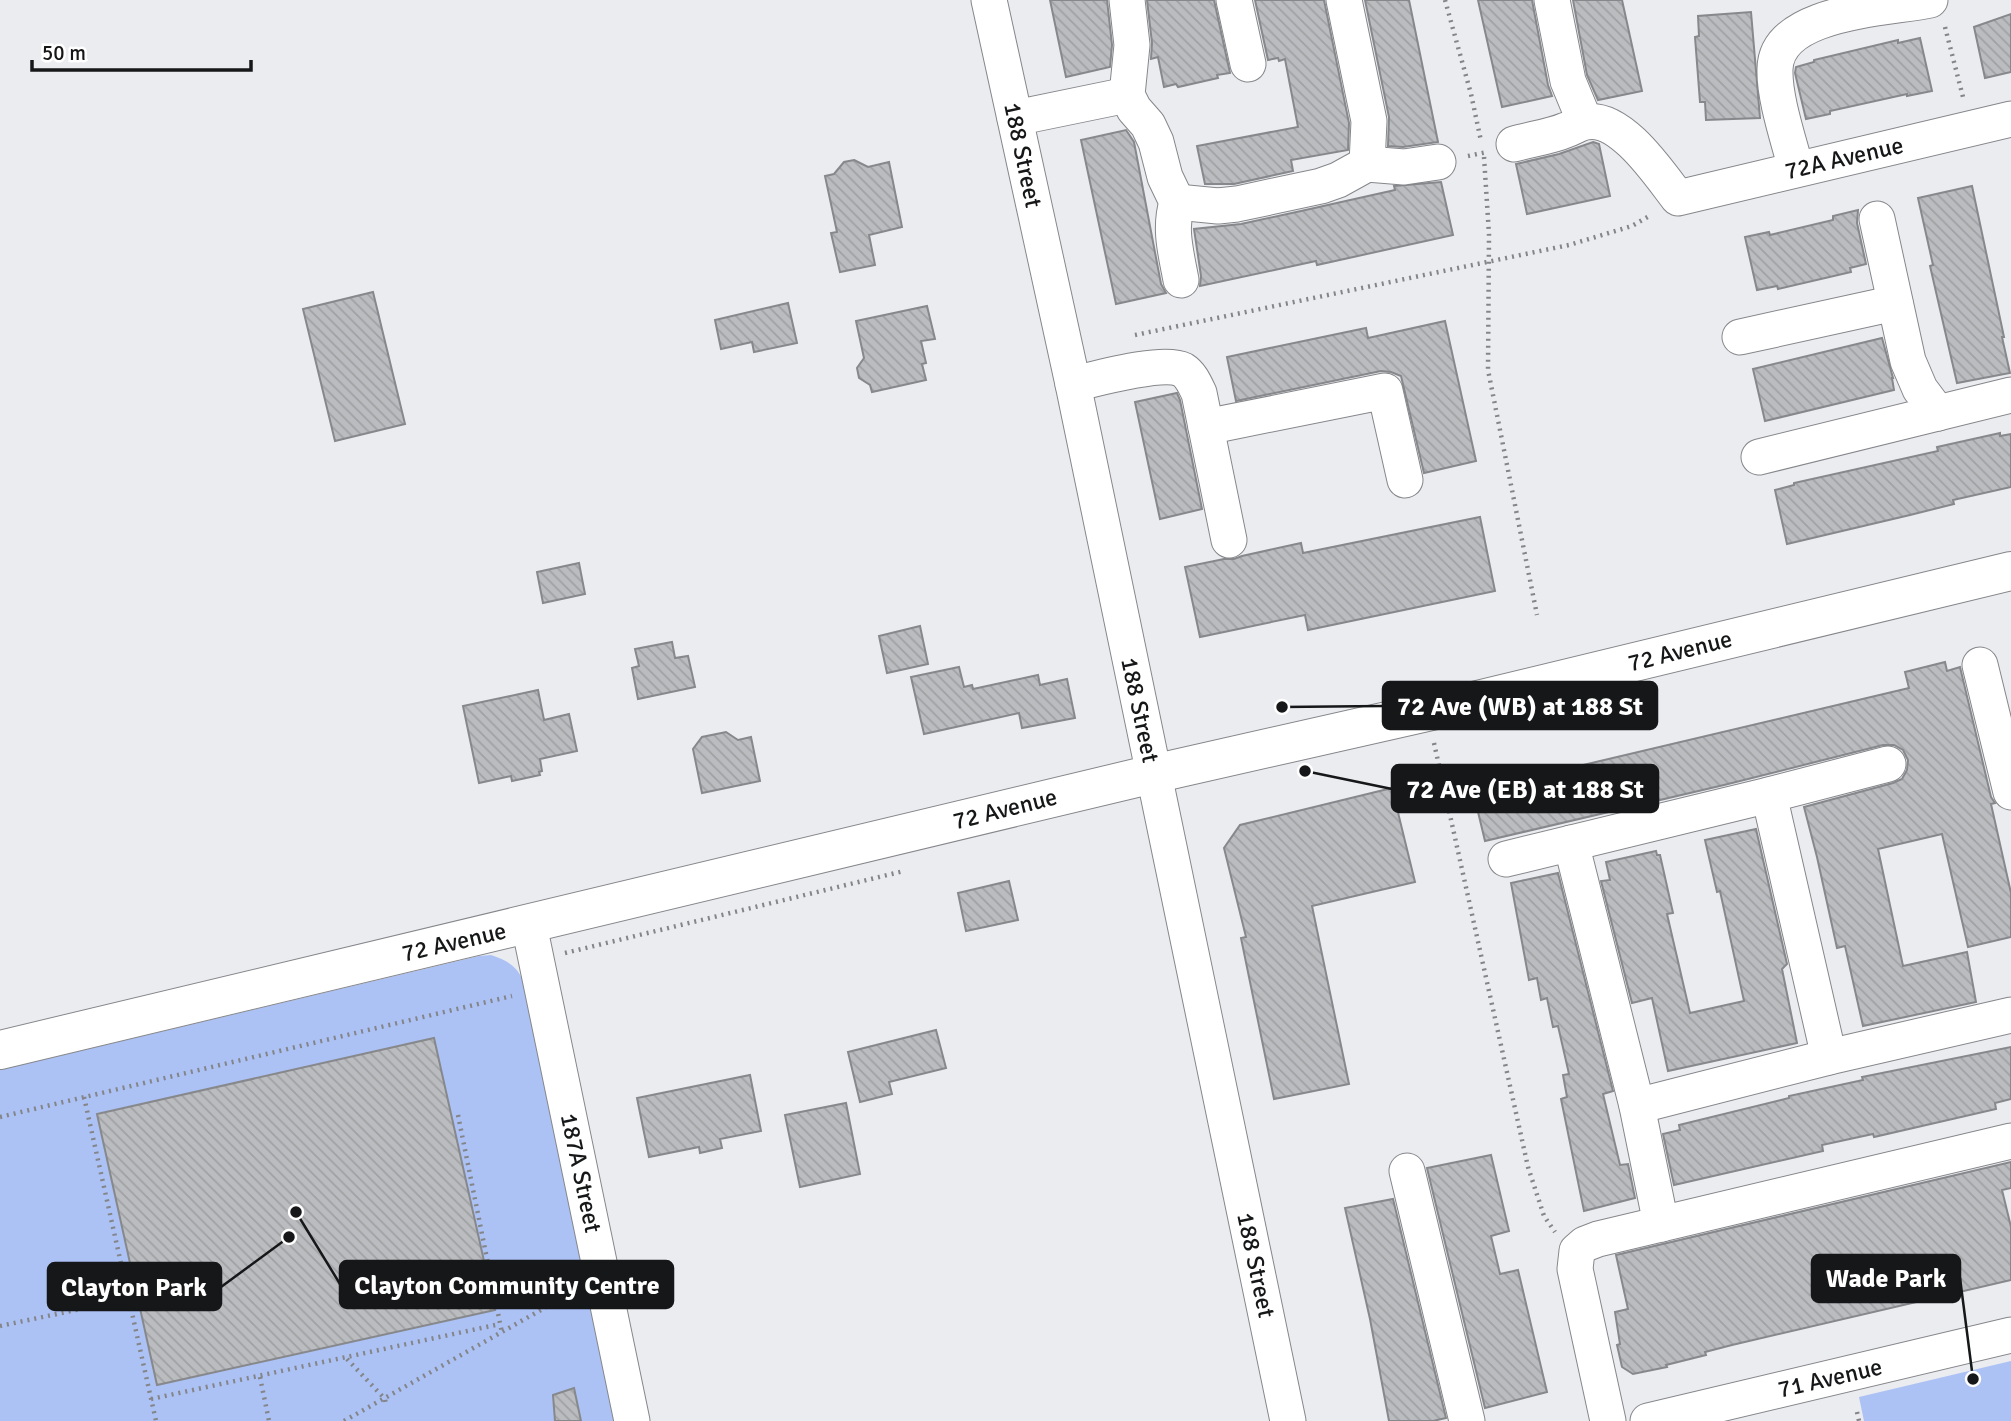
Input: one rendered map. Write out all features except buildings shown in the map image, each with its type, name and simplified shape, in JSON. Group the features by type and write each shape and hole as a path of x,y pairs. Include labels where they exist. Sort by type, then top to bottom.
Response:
{"main road":[{"name":"72 Avenue","path":"0,1050 2011,571"}],"street":[{"name":"188 Street","path":"989,0 1073,384 1288,1421"},
{"path":"1127,0 1132,45 1127,95 1133,109 1148,125 1156,142 1165,177 1177,202 1173,216 1173,233 1181,280"},
{"path":"1234,0 1248,64"},
{"path":"1344,0 1369,121 1367,164"},
{"path":"1499,148 1564,131 1585,122 1568,81 1552,0"},
{"path":"1796,169 1777,90 1775,69 1777,53 1787,39 1815,10 1937,12"},
{"path":"1015,118 1127,95"},
{"name":"72A Avenue","path":"1585,122 1596,121 1621,132 1646,157 1678,198 2011,119"},
{"path":"1177,202 1208,206 1237,204 1321,186 1367,164 1404,167 1438,162"},
{"path":"1877,219 1908,361 1913,375 1938,413"},
{"path":"1740,337 1895,303"},
{"path":"1073,384 1165,367 1182,370 1191,377 1199,393 1229,540"},
{"path":"1206,428 1385,391 1405,480"},
{"path":"1759,457 2011,395"},
{"path":"1980,666 2011,792"},
{"path":"1506,859 1888,764"},
{"path":"1769,794 1829,1057"},
{"path":"1570,843 1637,1106 1661,1224"},
{"name":"187A Street","path":"529,925 632,1421"},
{"path":"1637,1106 1829,1057 2011,1015"},
{"path":"1608,1421 1574,1260 1577,1251 1585,1244 2011,1141"},
{"path":"1407,1171 1467,1421"},
{"name":"71 Avenue","path":"1648,1421 1726,1412 2011,1335"}],"path":[{"path":"1445,0 1478,119 1499,148 1488,206 1488,370 1537,615"},
{"path":"1937,12 1963,97"},
{"path":"1438,162 1499,148"},
{"path":"1122,338 1569,245 1632,226"},
{"path":"1440,769 1528,1167 1544,1216 1557,1234"},
{"path":"554,956 916,868"},
{"path":"0,1117 512,996"},
{"path":"84,1097 156,1421"},
{"path":"458,1115 502,1333"},
{"path":"344,1421 386,1402 572,1295 569,1281"},
{"path":"0,1326 128,1298"},
{"path":"151,1399 500,1324"},
{"path":"346,1358 386,1402"},
{"path":"260,1377 269,1421"},
{"path":"1857,1412 1859,1421"}],"shaded area":[{"path":"491,955 512,965 525,985 615,1421 0,1421 0,1070"},
{"path":"2011,1361 2011,1421 1864,1421 1859,1397"}],"place":[{"name":"72 Ave (WB) at 188 St","path":"1282,707"},
{"name":"72 Ave (EB) at 188 St","path":"1305,771"},
{"name":"Clayton Community Centre","path":"296,1212"},
{"name":"Clayton Park","path":"289,1237"},
{"name":"Wade Park","path":"1973,1379"}]}
